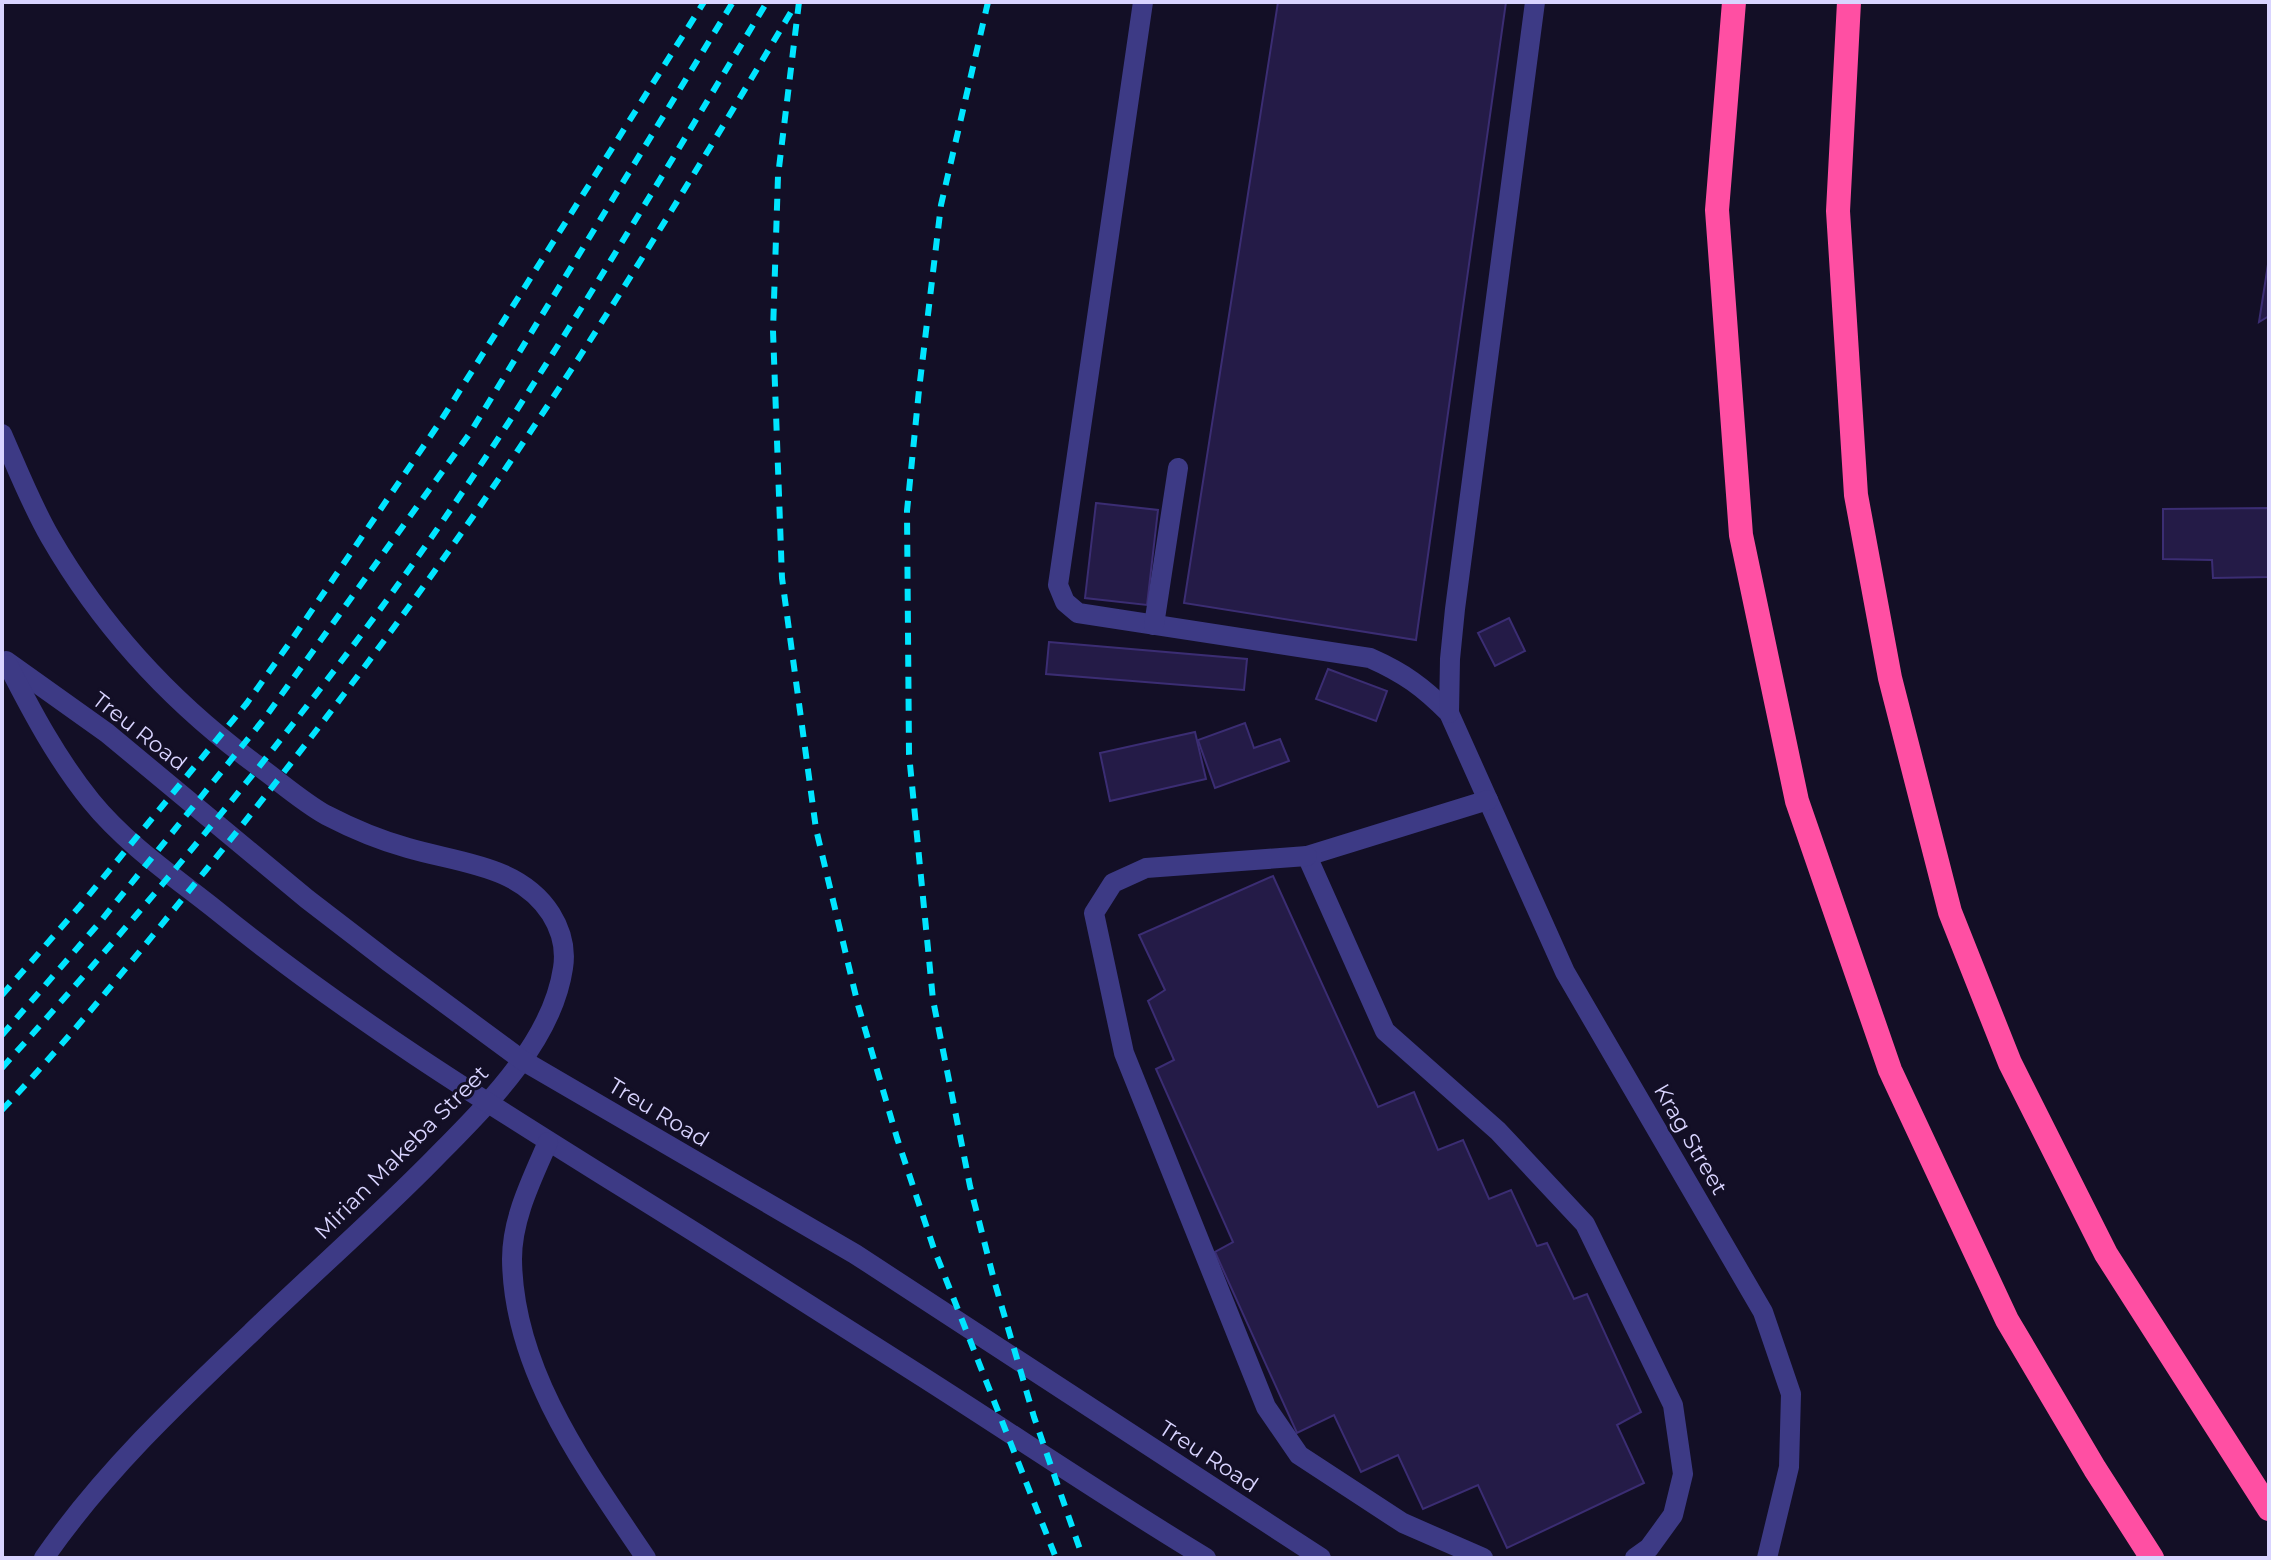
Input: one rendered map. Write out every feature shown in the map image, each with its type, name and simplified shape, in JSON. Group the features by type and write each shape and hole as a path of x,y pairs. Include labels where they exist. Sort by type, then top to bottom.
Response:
{"highway":[{"path":"1734,2 1717,210 1741,535 1797,801 1890,1070 2007,1320 2152,1558"},
{"path":"1849,2 1838,211 1856,495 1890,678 1950,912 2010,1063 2106,1254 2269,1509"}],"street":[{"path":"1143,2 1058,585 1065,602 1078,613 1370,658 1401,671 1449,713"},
{"path":"1449,713 1455,609 1535,2"},
{"name":"Mirian Makeba Street","path":"2,434 48,534 91,602 131,653 175,699 321,812 369,836 495,871 518,882 535,894 558,926 565,961 549,1014 522,1060 489,1102 405,1188 127,1454 74,1516 44,1558"},
{"path":"1154,625 1178,468"},
{"name":"Treu Road","path":"4,658 107,733 307,899 522,1060 855,1254 1321,1558"},
{"name":"Treu Road","path":"4,658 56,752 91,801 123,836 276,960 409,1052 548,1142 1206,1558"},
{"name":"Krag Street","path":"1449,713 1565,972 1763,1312 1791,1394 1789,1467 1767,1558"},
{"path":"1483,1558 1403,1523 1299,1455 1266,1407 1124,1053 1094,913 1113,883 1146,868 1307,856 1488,800"},
{"path":"1307,856 1385,1031 1498,1131 1585,1224 1673,1405 1683,1474 1673,1515 1649,1548 1635,1558"},
{"path":"548,1142 522,1201 512,1257 519,1326 544,1391 597,1486 646,1558"}],"building":[{"path":"1278,2 1506,2 1416,640 1184,603"},
{"path":"2269,258 2269,316 2259,322"},
{"path":"1096,503 1158,510 1147,605 1085,598"},
{"path":"2269,508 2269,577 2213,578 2212,560 2163,559 2163,509"},
{"path":"1509,618 1525,651 1495,666 1478,633"},
{"path":"1049,642 1247,659 1244,690 1046,674"},
{"path":"1328,669 1387,691 1376,721 1316,699"},
{"path":"1245,723 1254,748 1280,739 1289,761 1215,788 1198,740"},
{"path":"1195,732 1206,779 1110,801 1100,753"},
{"path":"1273,876 1378,1107 1414,1092 1438,1150 1463,1140 1489,1199 1511,1190 1537,1246 1547,1243 1574,1299 1587,1294 1641,1412 1617,1425 1644,1483 1507,1548 1478,1485 1423,1509 1398,1455 1361,1472 1334,1415 1297,1433 1215,1252 1233,1242 1156,1069 1174,1060 1148,1001 1165,990 1139,935"}],"railway":[{"path":"2,995 80,906 247,703 293,638 440,422 704,2"},
{"path":"2,1035 100,922 264,719 470,433 733,2"},
{"path":"2,1068 199,841 384,604 534,383 767,2"},
{"path":"799,2 778,176 773,331 782,578 816,829 858,1005 897,1138 934,1249 1056,1558"},
{"path":"988,2 941,205 919,390 907,511 909,754 933,1000 970,1186 1034,1417 1083,1558"},
{"path":"2,1110 106,992 246,821 436,569 546,409 619,295 794,7"}]}
